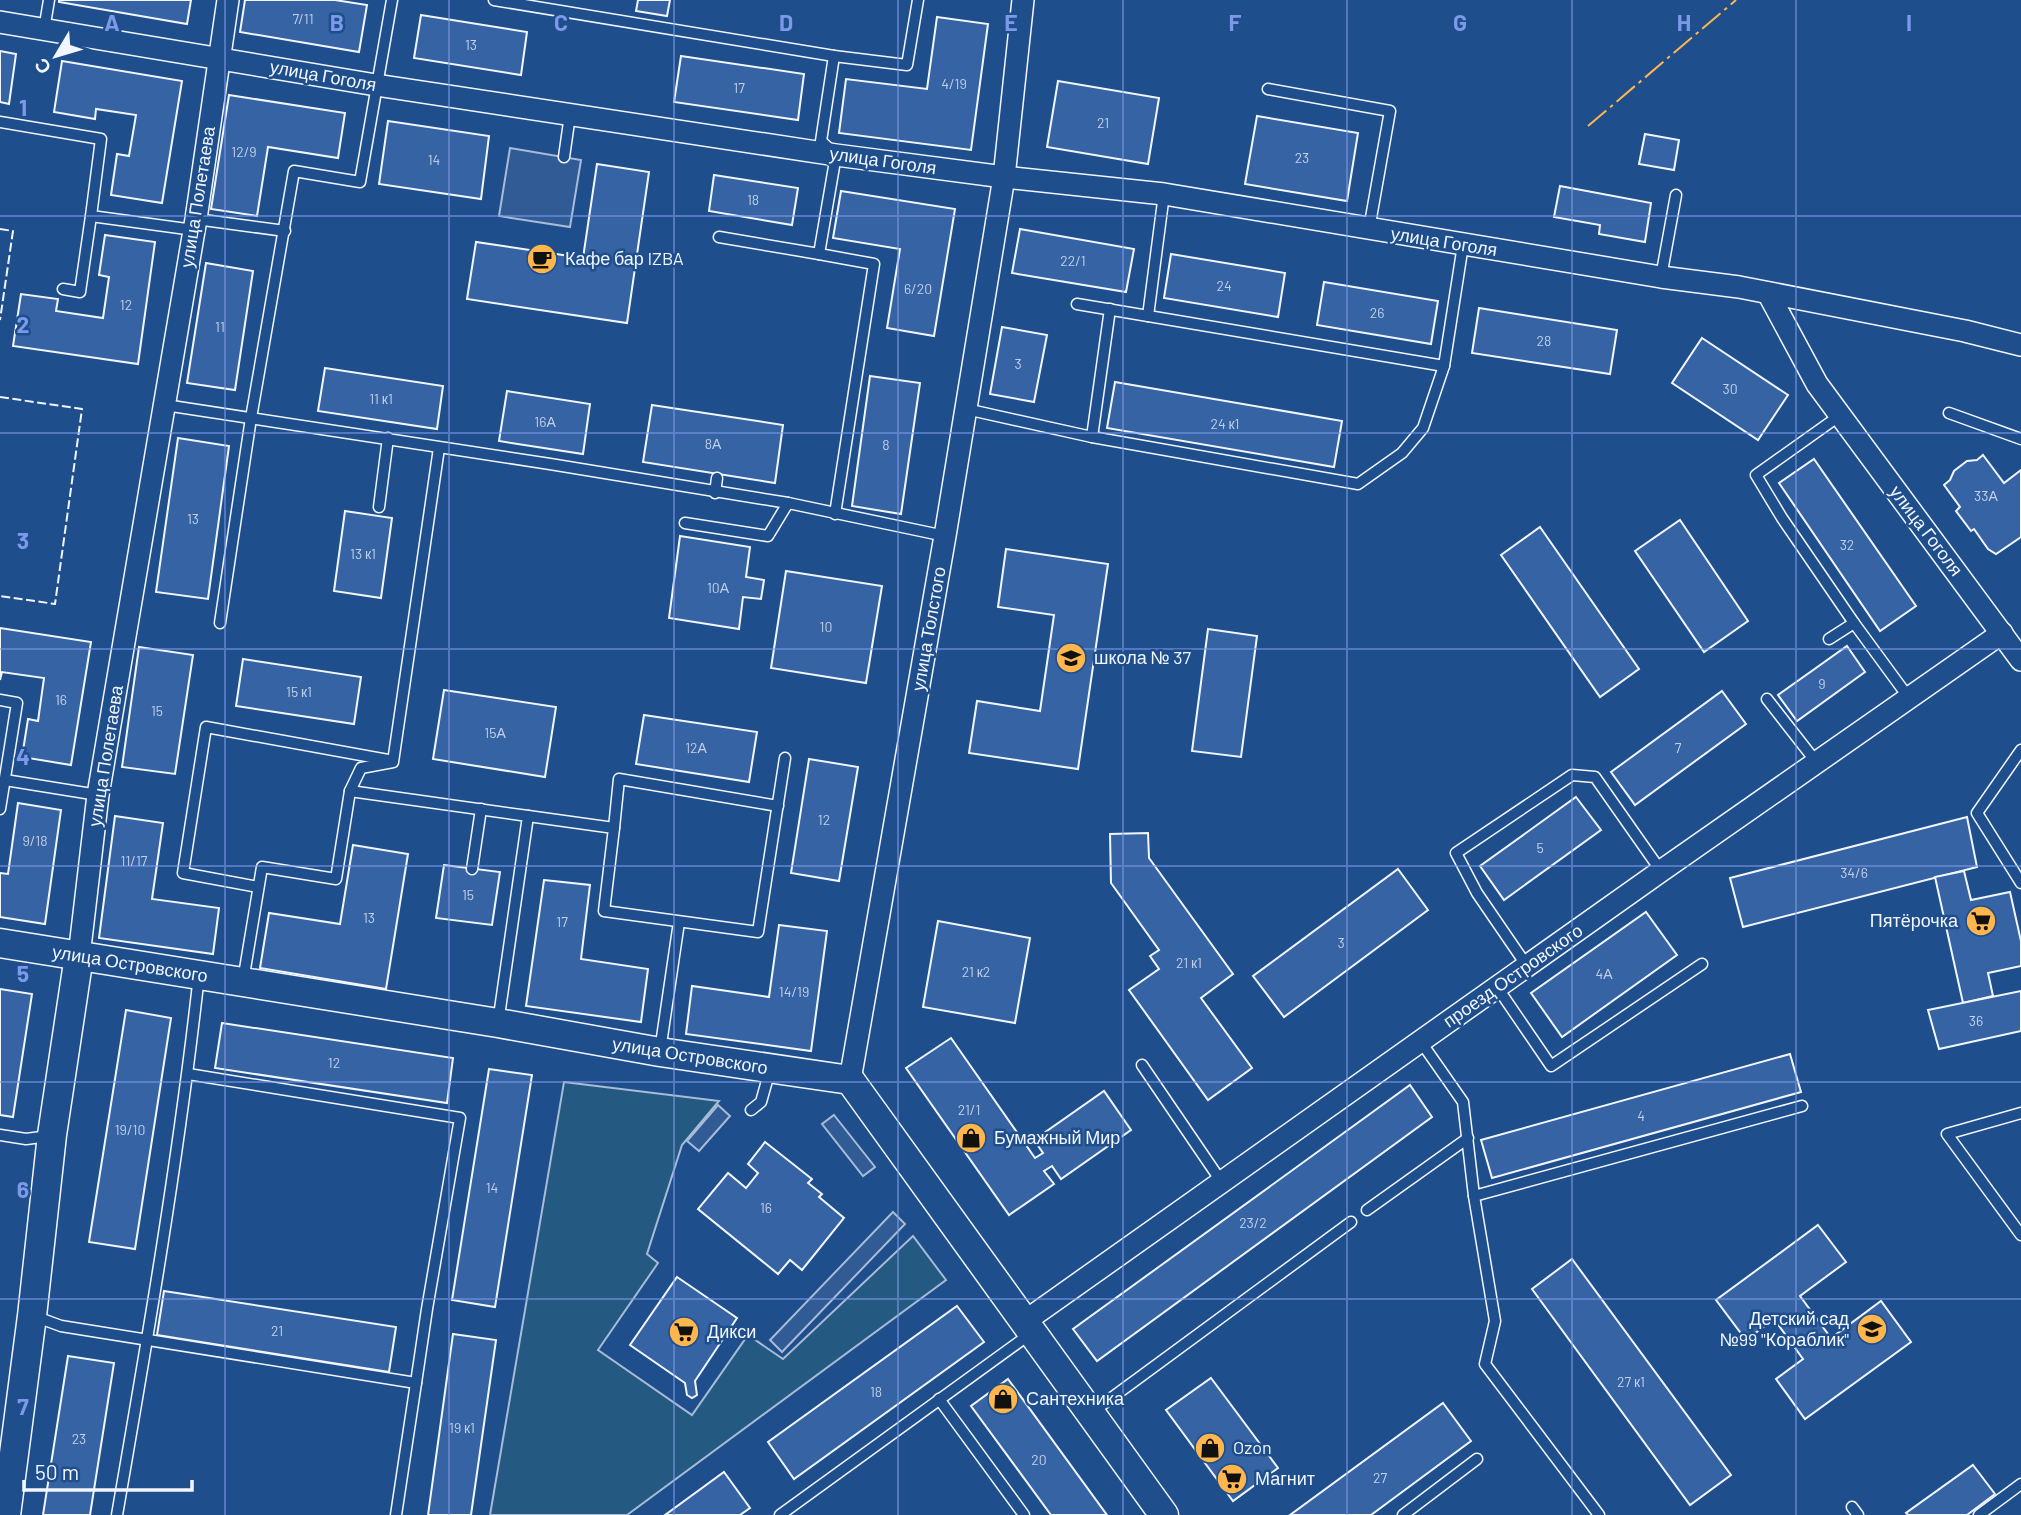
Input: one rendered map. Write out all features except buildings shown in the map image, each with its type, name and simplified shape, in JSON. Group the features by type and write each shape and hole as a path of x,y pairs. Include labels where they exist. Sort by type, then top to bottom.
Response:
{"street":[{"name":"улица Полетаева","path":"5,1515 33,1316 52,1135 79,956 98,794 195,225 228,0"},
{"name":"улица Толстого","path":"850,1080 945,536 1004,177 1023,0"},
{"name":"улица Гоголя","path":"0,22 376,85 836,155 1164,194 1768,293 1965,331 2021,345"},
{"name":"улица Гоголя","path":"1768,293 1817,384 1839,416 2021,660"},
{"name":"проезд Островского","path":"1028,1327 1222,1181 2003,633"},
{"name":"улица Островского","path":"0,943 498,1023 660,1052 850,1080"},
{"path":"850,1080 1164,1515"}],"lane":[{"path":"44,30 50,0"},
{"path":"220,623 251,418 294,172 359,182 392,0"},
{"path":"494,0 834,56 907,65 918,0"},
{"path":"819,254 836,155 821,141 834,56"},
{"path":"1268,89 1390,111 1369,229"},
{"path":"564,157 570,115"},
{"path":"0,121 102,139 80,292 63,289"},
{"path":"1149,316 1164,194"},
{"path":"1661,277 1676,195"},
{"path":"91,216 285,231"},
{"path":"719,237 874,264 835,514"},
{"path":"966,409 1091,437 1359,484 1402,453 1423,429 1444,366 1463,244"},
{"path":"1077,304 1444,366"},
{"path":"1091,437 1110,309"},
{"path":"165,405 788,503 945,536"},
{"path":"1949,413 2021,439"},
{"path":"1839,416 1756,475 1854,623 1909,698"},
{"path":"379,507 388,438"},
{"path":"393,762 439,448"},
{"path":"715,493 717,478"},
{"path":"684,523 768,536 788,503"},
{"path":"1829,639 1854,623"},
{"path":"1767,699 1817,763"},
{"path":"0,701 17,703 0,808"},
{"path":"258,887 183,873 206,727 393,762"},
{"path":"2021,750 1977,813 2021,883"},
{"path":"778,806 619,779 604,911 758,932 778,806 785,758"},
{"path":"243,981 262,867 336,879 350,791 360,768 393,762"},
{"path":"1527,966 1477,893 1456,853 1572,775 1595,777 1661,871"},
{"path":"5,780 98,794"},
{"path":"350,791 614,828"},
{"path":"472,869 481,809"},
{"path":"498,1023 528,816"},
{"path":"660,1052 679,922"},
{"path":"1497,987 1552,1066 1702,964"},
{"path":"117,1515 148,1339 188,1074 199,974"},
{"path":"1421,1042 1463,1102 1474,1196 1495,1321 1485,1364 1599,1515"},
{"path":"1142,1065 1222,1181"},
{"path":"751,1110 761,1102 771,1069"},
{"path":"188,1074 460,1118 427,1309 396,1515"},
{"path":"1474,1196 1802,1106"},
{"path":"2021,1113 1947,1134 2021,1235"},
{"path":"0,1135 26,1139 52,1135"},
{"path":"1367,1210 1468,1138"},
{"path":"1090,1413 1351,1222"},
{"path":"33,1316 61,1326 416,1383"},
{"path":"780,1515 939,1399 1028,1327"},
{"path":"939,1399 1024,1515"},
{"path":"1403,1515 1477,1460"},
{"path":"1979,1515 2021,1484"}],"shaded area":[{"path":"510,148 581,160 570,227 499,216"},
{"path":"564,1082 719,1101 682,1145 647,1254 658,1263 598,1350 692,1415 748,1335 783,1359 913,1236 946,1280 627,1515 490,1515"},
{"path":"718,1105 730,1116 699,1151 687,1141"},
{"path":"834,1115 875,1167 863,1176 822,1124"},
{"path":"893,1212 905,1224 782,1352 770,1340"}],"fence":[{"path":"0,229 13,231 0,320"},
{"path":"0,397 82,409 55,604 0,596"}],"power":[{"path":"1588,126 1736,0"}],"place":[{"name":"Кафе бар IZBA","path":"542,259"},
{"name":"школа № 37","path":"1071,658"},
{"name":"Пятёрочка","path":"1981,921"},
{"name":"Бумажный Мир","path":"971,1138"},
{"name":"Детский сад №99 \"Кораблик\"","path":"1872,1329"},
{"name":"Дикси","path":"684,1332"},
{"name":"Сантехника","path":"1003,1399"},
{"name":"Ozon","path":"1210,1448"},
{"name":"Магнит","path":"1232,1479"}]}
